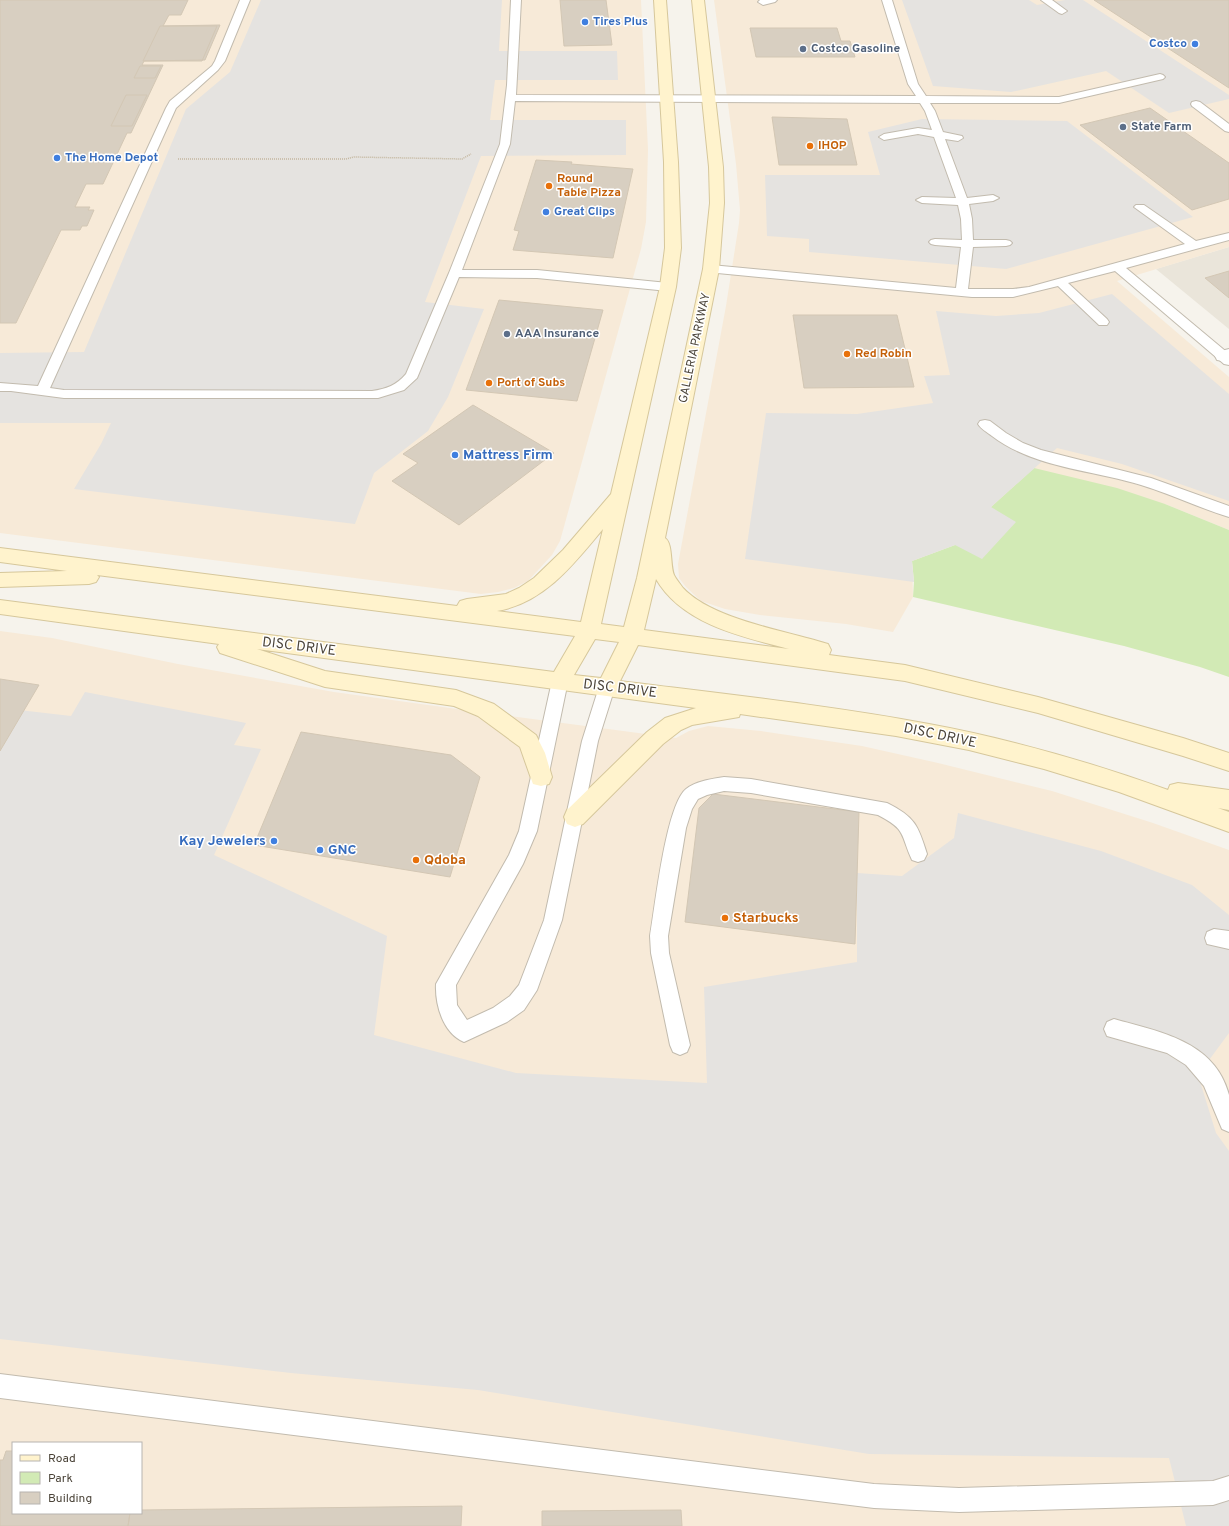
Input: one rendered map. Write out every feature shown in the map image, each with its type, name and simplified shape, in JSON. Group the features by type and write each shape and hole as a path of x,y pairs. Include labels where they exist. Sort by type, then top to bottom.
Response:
{"main road":[{"path":"560,681 589,631 668,287 672,248 671,162 660,0"},
{"name":"GALLERIA PARKWAY","path":"607,687 632,636 647,578 711,268 718,203 716,167 698,0"},
{"path":"415,608 487,605 511,601 523,596 539,586 565,560 621,495"},
{"path":"664,498 660,540 661,563 666,580 678,595 694,607 717,619 905,673 1038,705 1184,747 1229,762"},
{"path":"0,555 632,636 905,673"},
{"path":"0,580 153,575"},
{"name":"DISC DRIVE","path":"0,607 798,712 930,733 1005,750 1110,781 1182,803 1229,822"},
{"path":"173,630 325,679 456,698 470,702 486,710 528,741 534,753 540,777"},
{"path":"575,817 655,738 673,724 690,717 722,712 798,712"},
{"path":"1110,781 1229,800"}],"lane":[{"path":"42,391 171,108 174,103 215,68 220,61 245,0"},
{"path":"0,387 64,394 372,395 384,394 396,390 407,383 412,375 455,273 495,166 505,144 511,98 516,0"},
{"path":"887,0 913,84 930,112 962,202 968,225 968,244 961,292"},
{"path":"1046,0 1062,11"},
{"path":"511,98 1058,100 1160,77"},
{"path":"1196,104 1229,129"},
{"path":"884,137 918,131 958,138"},
{"path":"922,200 962,202 993,198"},
{"path":"1140,207 1193,246"},
{"path":"711,268 961,292 993,294 1013,293 1060,282 1229,236"},
{"path":"935,242 968,244 1006,242"},
{"path":"1117,266 1227,357"},
{"path":"455,273 537,274 668,287"},
{"path":"1060,282 1104,322"},
{"path":"985,424 996,434 1012,444 1038,454 1136,479 1229,512"},
{"path":"560,681 528,831 517,858 446,984 445,999 448,1010 464,1032 500,1016 517,1003 527,990 554,920 590,741 607,687"},
{"path":"680,1045 660,954 659,936 677,828 684,806 692,794 704,788 724,784 751,786 881,808 899,817 911,829 918,854"},
{"path":"1114,1029 1170,1045 1193,1058 1212,1078 1229,1122"},
{"path":"0,1386 874,1496 960,1500 1213,1493 1229,1488"}],"path":[{"path":"175,159 346,159 362,157 462,159 472,153"}],"shaded area":[{"path":"0,0 641,0 648,150 646,222 641,249 560,541 552,555 528,581 514,588 481,594 0,533"},
{"path":"261,0 502,0 499,51 617,51 618,80 495,80 490,120 626,120 626,155 481,156 425,302 484,309 448,397 428,431 374,473 355,524 74,489 101,444 111,423 0,423 0,353 84,352 186,109 230,72"},
{"path":"714,0 1229,0 1229,247 1117,281 1229,377 1229,530 1165,504 1016,522 912,561 913,597 893,632 846,624 760,615 725,609 701,601 686,587 679,578 678,564 726,306 740,210 736,164"},
{"path":"902,0 1029,0 1037,5 1065,0 1083,0 1229,95 1229,99 1169,113 1106,71 1011,92 933,86"},
{"path":"922,119 1067,121 1193,217 1006,269 809,252 809,239 767,236 765,175 880,175 868,132"},
{"path":"1229,247 1229,329 1156,269"},
{"path":"1112,294 1229,394 1229,501 1122,464 1057,448 991,507 1016,522 982,559 955,545 912,561 914,582 745,559 766,413 857,414 933,403 924,376 950,375 936,311 996,316 1039,313"},
{"path":"0,631 52,638 178,664 334,692 457,709 676,738 689,731 708,726 761,731 862,746 1052,791 1153,823 1229,850 1229,1526 0,1526"},
{"path":"85,692 246,723 234,745 261,749 214,855 387,936 374,1035 516,1073 707,1083 704,987 857,962 857,873 902,876 954,838 958,813 1101,851 1192,885 1229,915 1229,1033 1198,1075 1216,1133 1229,1151 1229,1526 1186,1526 1169,1458 869,1454 478,1390 291,1373 0,1339 0,741 19,710 71,716"}],"green space":[{"path":"1034,468 1117,488 1165,504 1229,530 1229,677 1200,667 1124,646 913,597 914,582 912,561 955,545 991,507"}],"building":[{"name":"The Home Depot","path":"0,0 188,0 181,15 169,15 163,26 220,25 205,60 144,61 142,65 163,65 131,133 127,133 103,184 86,184 75,207 90,207 88,210 94,210 87,226 82,226 80,230 61,230 16,323 0,323"},
{"name":"Tires Plus","path":"560,0 606,0 612,45 564,46"},
{"name":"Costco","path":"1094,0 1229,0 1229,88"},
{"path":"160,26 217,26 202,61 143,61"},
{"name":"Costco Gasoline","path":"750,28 837,28 841,41 850,41 855,57 756,57"},
{"path":"140,66 161,66 155,78 134,78"},
{"path":"126,95 147,95 132,126 111,126"},
{"path":"1150,108 1229,163 1229,199 1192,210 1080,125"},
{"path":"772,117 847,119 857,165 779,165"},
{"path":"536,160 572,162 571,164 633,169 613,258 513,250 519,231 514,230"},
{"path":"1229,271 1229,298 1205,278"},
{"path":"499,300 603,310 577,401 466,390"},
{"path":"793,315 897,315 914,387 804,388"},
{"path":"473,405 554,453 459,525 392,481 418,463 403,454"},
{"path":"0,679 39,685 0,751"},
{"path":"301,732 451,755 480,777 450,877 254,845"},
{"path":"713,794 859,812 855,944 685,922 699,808"},
{"path":"6,1451 12,1451 12,1514 130,1514 128,1526 0,1526 0,1460 3,1460"},
{"path":"462,1506 461,1526 128,1526 130,1514 142,1514 142,1510"},
{"path":"681,1510 682,1526 542,1526 542,1511"}],"place":[{"name":"Tires Plus","path":"585,22"},
{"name":"Costco","path":"1195,44"},
{"name":"Costco Gasoline","path":"803,49"},
{"name":"State Farm","path":"1123,127"},
{"name":"IHOP","path":"810,146"},
{"name":"The Home Depot","path":"57,158"},
{"name":"Round Table Pizza","path":"549,186"},
{"name":"Great Clips","path":"546,212"},
{"name":"AAA Insurance","path":"507,334"},
{"name":"Red Robin","path":"847,354"},
{"name":"Port of Subs","path":"489,383"},
{"name":"Mattress Firm","path":"455,455"},
{"name":"Kay Jewelers","path":"274,841"},
{"name":"GNC","path":"320,850"},
{"name":"Qdoba","path":"416,860"},
{"name":"Starbucks","path":"725,918"}]}
